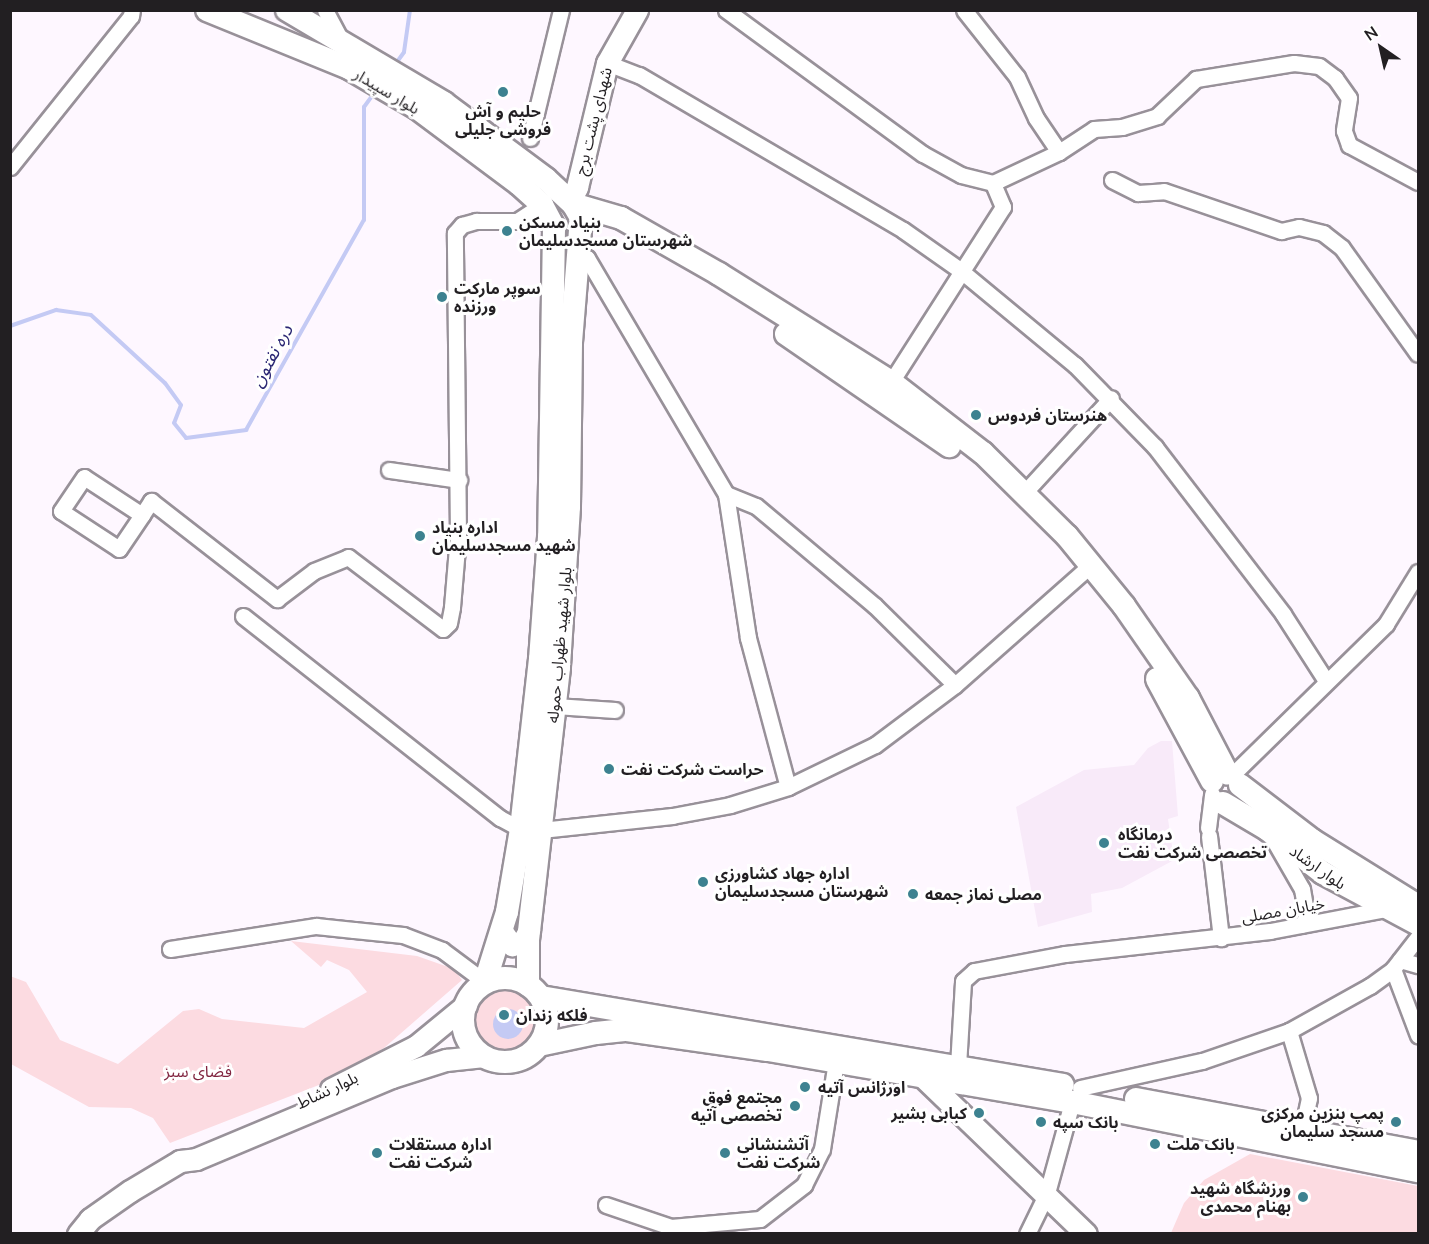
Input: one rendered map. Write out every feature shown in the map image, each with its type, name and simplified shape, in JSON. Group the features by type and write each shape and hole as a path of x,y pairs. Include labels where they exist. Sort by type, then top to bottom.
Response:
{"main road":[{"name":"بلوار سپیدار","path":"207,10 350,54"},
{"name":"بلوار سپیدار","path":"287,10 350,54 422,99 500,167 558,202"},
{"name":"شهدای پشت برج","path":"558,202 577,187 607,63 637,10"},
{"path":"558,202 581,218 582,233"},
{"path":"555,246 558,202"},
{"path":"558,202 601,210 642,228 891,382 983,453 1025,492 1087,568 1224,785"},
{"path":"555,246 574,243 582,233 603,227 625,235 770,323 872,391 973,463 1087,568"},
{"name":"بلوار شهید ظهراب حموله","path":"485,982 531,830 555,706 569,507 571,343 582,233"},
{"path":"555,246 580,257"},
{"name":"بلوار شهید ظهراب حموله","path":"535,991 529,930 531,830 549,537 555,246"},
{"name":"بلوار ارشاد","path":"1224,785 1267,829 1323,873 1407,912"},
{"name":"بلوار ارشاد","path":"1224,785 1312,840 1407,912"},
{"path":"501,930 512,945 523,941 529,930"},
{"path":"1419,1152 1076,1095 923,1077 627,1030 596,1033 539,1045 516,1061 496,1062 484,1056 468,1040 463,1024 466,1005 485,982 507,978 535,991 598,1005 958,1066 1076,1095 1419,1171"},
{"path":"535,991 548,1016 539,1045"},
{"name":"بلوار نشاط","path":"78,1233 90,1220 130,1191 180,1161 186,1153 317,1096 416,1046 466,1005"},
{"path":"596,1033 584,1017 598,1005"},
{"name":"بلوار نشاط","path":"180,1161 196,1159 392,1077 446,1060 484,1056"},
{"path":"923,1077 1047,1193 1086,1233"}],"street":[{"path":"10,167 131,16 132,10"},
{"path":"325,10 350,54"},
{"path":"530,138 561,10"},
{"path":"726,10 923,154 961,175 993,183 1059,152 1094,129 1137,124 1157,116 1196,79 1294,63 1319,66 1335,78 1349,98 1344,131 1349,145 1419,182"},
{"path":"964,10 1017,77 1036,118 1059,152"},
{"path":"607,63 639,75 903,230 960,270 1111,398 1204,510 1283,614 1326,681"},
{"path":"1112,180 1138,193 1164,191 1281,231 1299,228 1323,233 1342,248 1419,354"},
{"path":"891,382 960,270 1003,207 993,183"},
{"path":"142,515 84,477 61,511 119,549 142,515 151,501 277,599 314,571 348,557 443,629 452,607 459,480 459,375 453,305 455,233 476,221 517,221 558,202"},
{"path":"580,257 587,258 726,494 748,638 788,787"},
{"path":"1025,492 1111,398"},
{"path":"390,470 459,480"},
{"path":"726,494 756,506 857,591 955,685"},
{"path":"243,616 500,818 531,830 672,816 730,805 788,787 875,745 955,685 1087,568"},
{"path":"1221,938 1208,832 1224,785 1326,681 1386,624 1419,572"},
{"path":"555,706 615,710"},
{"path":"1267,829 1302,889 1307,917 1301,925"},
{"name":"خیابان مصلی","path":"958,1066 963,981 974,971 1065,954 1221,938 1407,912"},
{"path":"170,949 316,926 403,935 442,950 485,982"},
{"path":"1027,1233 1047,1193 1076,1095 1202,1061 1290,1031 1370,986 1397,964 1419,937"},
{"path":"1397,964 1419,965"},
{"path":"1397,964 1418,1035"},
{"path":"1290,1031 1309,1098 1302,1132"},
{"path":"606,1205 671,1227 760,1219 804,1185 822,1149 836,1062"}],"shaded area":[{"path":"1161,741 1172,741 1178,816 1168,819 1174,860 1122,888 1091,894 1092,912 1038,927 1016,807 1084,770 1134,765 1148,748"}],"green space":[{"name":"فضای سبز","path":"291,941 417,956 454,969 462,980 384,1048 324,1083 170,1143 153,1118 131,1108 89,1107 11,1064 10,976 26,982 60,1040 118,1064 183,1011 199,1009 222,1019 304,1028 367,992 349,970 327,960 321,967"},
{"path":"507,987 520,989 531,997 539,1008 541,1021 539,1034 531,1045 520,1053 507,1055 494,1053 483,1045 475,1034 473,1021 475,1008 483,997 494,989"},
{"name":"ورزشگاه شهید بهنام محمدی","path":"1250,1154 1418,1186 1418,1233 1171,1233 1184,1203 1204,1180"}],"water":[{"path":"508,1009 519,1013 523,1024 519,1035 508,1039 497,1035 493,1024 497,1013"}],"waterway":[{"name":"دره نفتون","path":"394,66 404,52 410,10"},
{"name":"دره نفتون","path":"10,326 56,310 91,315 165,383 181,405 174,423 186,438 246,430 364,220 364,107 375,92"}],"place":[{"name":"حلیم و آش فروشی جلیلی","path":"503,92"},
{"name":"بنیاد مسکن شهرستان مسجدسلیمان","path":"507,231"},
{"name":"سوپر مارکت ورزنده","path":"442,297"},
{"name":"هنرستان فردوس","path":"976,415"},
{"name":"اداره بنیاد شهید مسجدسلیمان","path":"420,536"},
{"name":"حراست شرکت نفت","path":"609,769"},
{"name":"درمانگاه تخصصی شرکت نفت","path":"1104,843"},
{"name":"اداره جهاد کشاورزی شهرستان مسجدسلیمان","path":"703,882"},
{"name":"مصلی نماز جمعه","path":"913,894"},
{"name":"فلکه زندان","path":"504,1015"},
{"name":"اورژانس آتیه","path":"805,1087"},
{"name":"مجتمع فوق تخصصی آتیه","path":"795,1106"},
{"name":"کبابی بشیر","path":"979,1113"},
{"name":"بانک سپه","path":"1041,1122"},
{"name":"پمپ بنزین مرکزی مسجد سلیمان","path":"1396,1122"},
{"name":"بانک ملت","path":"1155,1144"},
{"name":"اداره مستقلات شرکت نفت","path":"377,1153"},
{"name":"آتشنشانی شرکت نفت","path":"725,1153"},
{"name":"ورزشگاه شهید بهنام محمدی","path":"1303,1197"}]}
